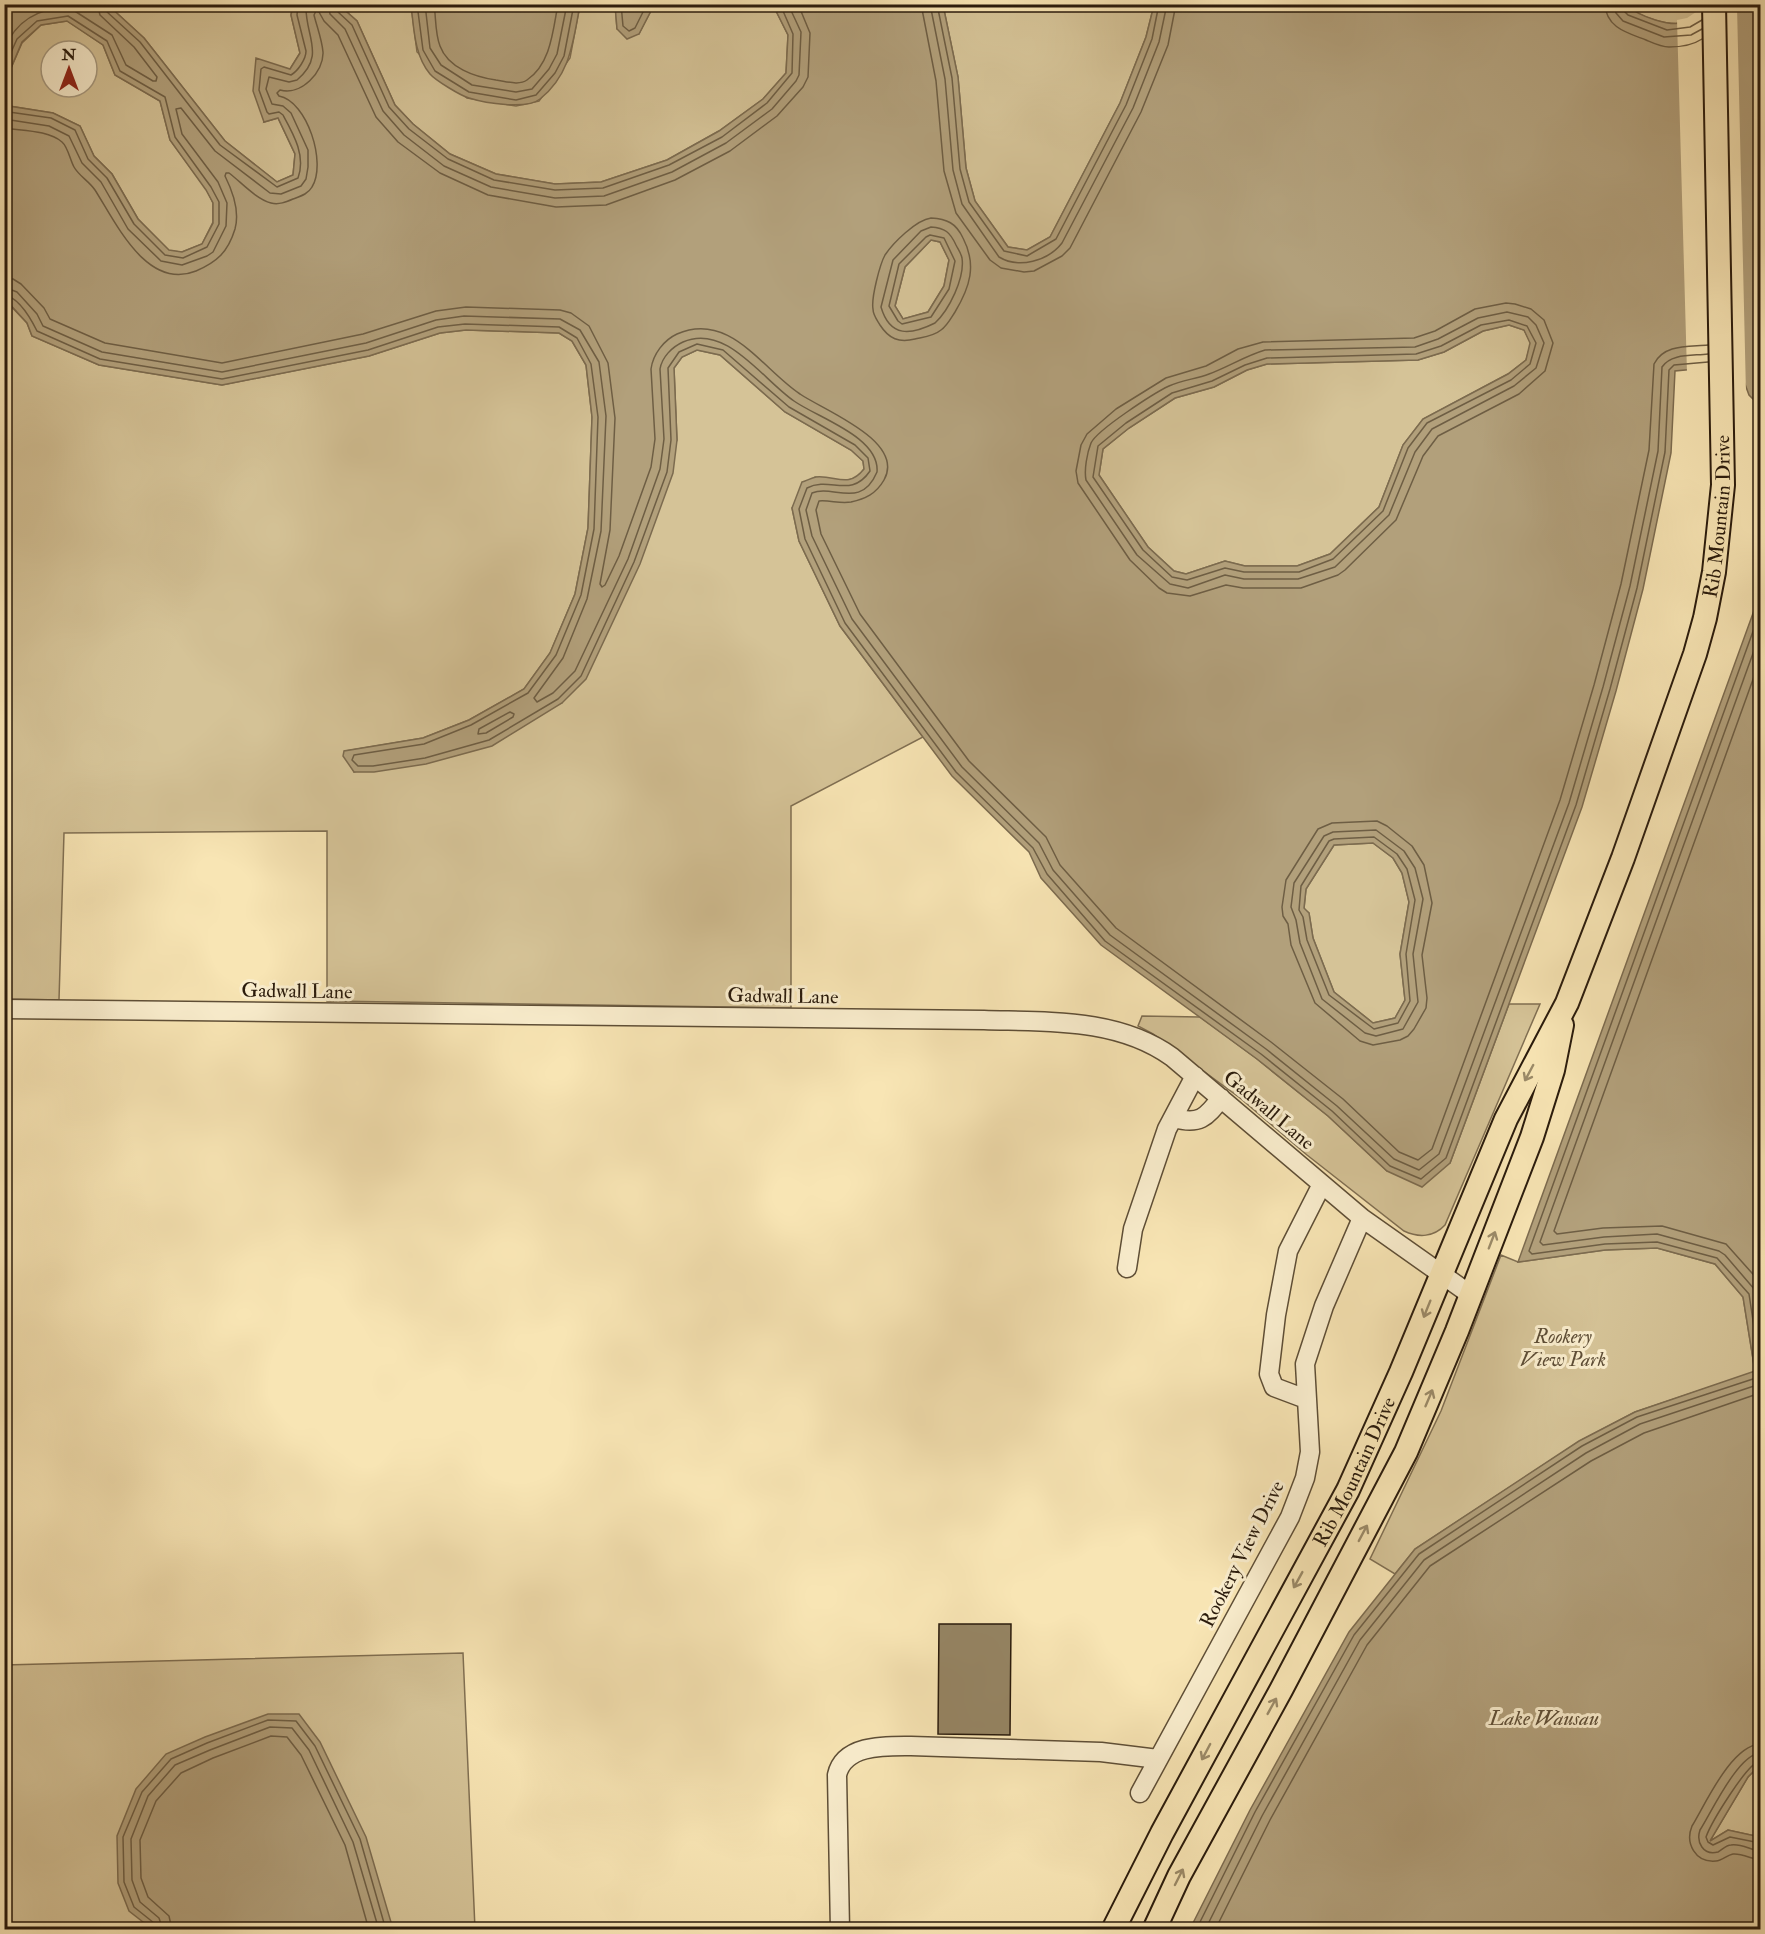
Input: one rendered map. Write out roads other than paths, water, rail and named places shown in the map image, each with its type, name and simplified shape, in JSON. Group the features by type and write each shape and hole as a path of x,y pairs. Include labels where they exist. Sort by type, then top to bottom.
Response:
{"main road":[{"name":"Rib Mountain Drive","path":"1113,1929 1162,1833 1348,1490 1401,1371 1506,1119 1567,1003 1623,858 1682,693 1712,588 1723,485 1714,4"},
{"name":"Rib Mountain Drive","path":"1154,1929 1179,1876 1281,1690 1406,1452 1471,1295 1547,1093 1567,1003"}],"street":[{"name":"Gadwall Lane","path":"4,1009 950,1020 1064,1023 1121,1032 1161,1049 1362,1218 1471,1295"},
{"path":"1127,1268 1133,1228 1167,1130 1195,1076"},
{"path":"1174,1118 1187,1122 1206,1118 1221,1098"},
{"path":"1306,1399 1274,1387 1269,1374 1275,1314 1288,1251 1322,1184"},
{"name":"Rookery View Drive","path":"1140,1793 1290,1517 1305,1478 1310,1452 1305,1364 1324,1306 1362,1218"},
{"path":"840,1929 837,1775 839,1766 851,1755 865,1749 911,1746 1101,1752 1158,1760"}],"water":[{"path":"411,4 580,5 569,56 558,79 540,99 516,105 469,98 433,77 425,67 418,50"},
{"path":"615,4 654,5 639,34 627,39 617,29"},
{"path":"1625,4 1646,17 1664,22 1681,23 1691,20 1706,5 1760,5 1760,406 1749,395 1738,365 1675,371 1671,453 1643,589 1582,807 1450,1163 1422,1187 1387,1171 1328,1116 1257,1059 1101,945 1041,878 1029,852 952,776 840,626 799,541 792,508 802,482 816,477 842,480 853,478 864,469 863,461 851,450 785,412 720,355 697,350 682,357 674,368 677,440 673,473 640,564 586,679 562,703 492,746 426,764 374,772 354,772 343,756 344,751 423,738 469,720 524,689 550,653 575,594 588,528 592,417 586,365 572,341 559,333 466,330 440,333 369,356 222,385 99,365 32,336 27,323 5,299 5,5 108,5 144,38 225,141 277,182 293,175 295,154 278,118 264,122 253,91 256,58 290,69 300,53 291,15 293,5 339,5 357,21 395,105 413,124 450,154 496,174 555,184 601,182 667,160 719,131 763,99 786,73 788,35 773,5 943,5 958,77 966,168 975,201 1008,247 1027,250 1050,237 1120,103 1146,37 1154,5","holes":["67,21 94,39 99,39 115,75 160,101 170,140 213,203 213,223 202,244 182,252 169,250 138,219 112,174 94,156 80,126 53,113 9,106 8,75 22,42 41,25","931,240 940,242 949,260 944,286 928,312 903,319 895,306 905,267","1509,325 1524,330 1530,343 1526,360 1508,374 1423,419 1403,445 1379,507 1330,554 1297,566 1245,566 1225,561 1186,574 1174,571 1148,547 1099,475 1103,449 1129,428 1175,398 1214,387 1247,370 1267,364 1418,360 1444,352 1483,331","1373,843 1393,858 1402,873 1409,902 1400,954 1405,1000 1395,1018 1373,1023 1334,992 1313,938 1309,913 1304,908 1306,889 1334,845"]},
{"name":"Lake Wausau","path":"1760,594 1760,1765 1748,1777 1710,1841 1728,1830 1760,1837 1760,1929 1190,1929 1250,1810 1349,1632 1415,1549 1579,1441 1635,1412 1755,1371 1743,1297 1715,1264 1657,1248 1605,1250 1518,1262"},
{"path":"268,1714 299,1714 320,1742 366,1837 393,1929 152,1929 129,1911 118,1883 117,1836 136,1789 166,1754"}],"park label":[{"name":"Rookery View Park","path":"1563,1348"}]}
